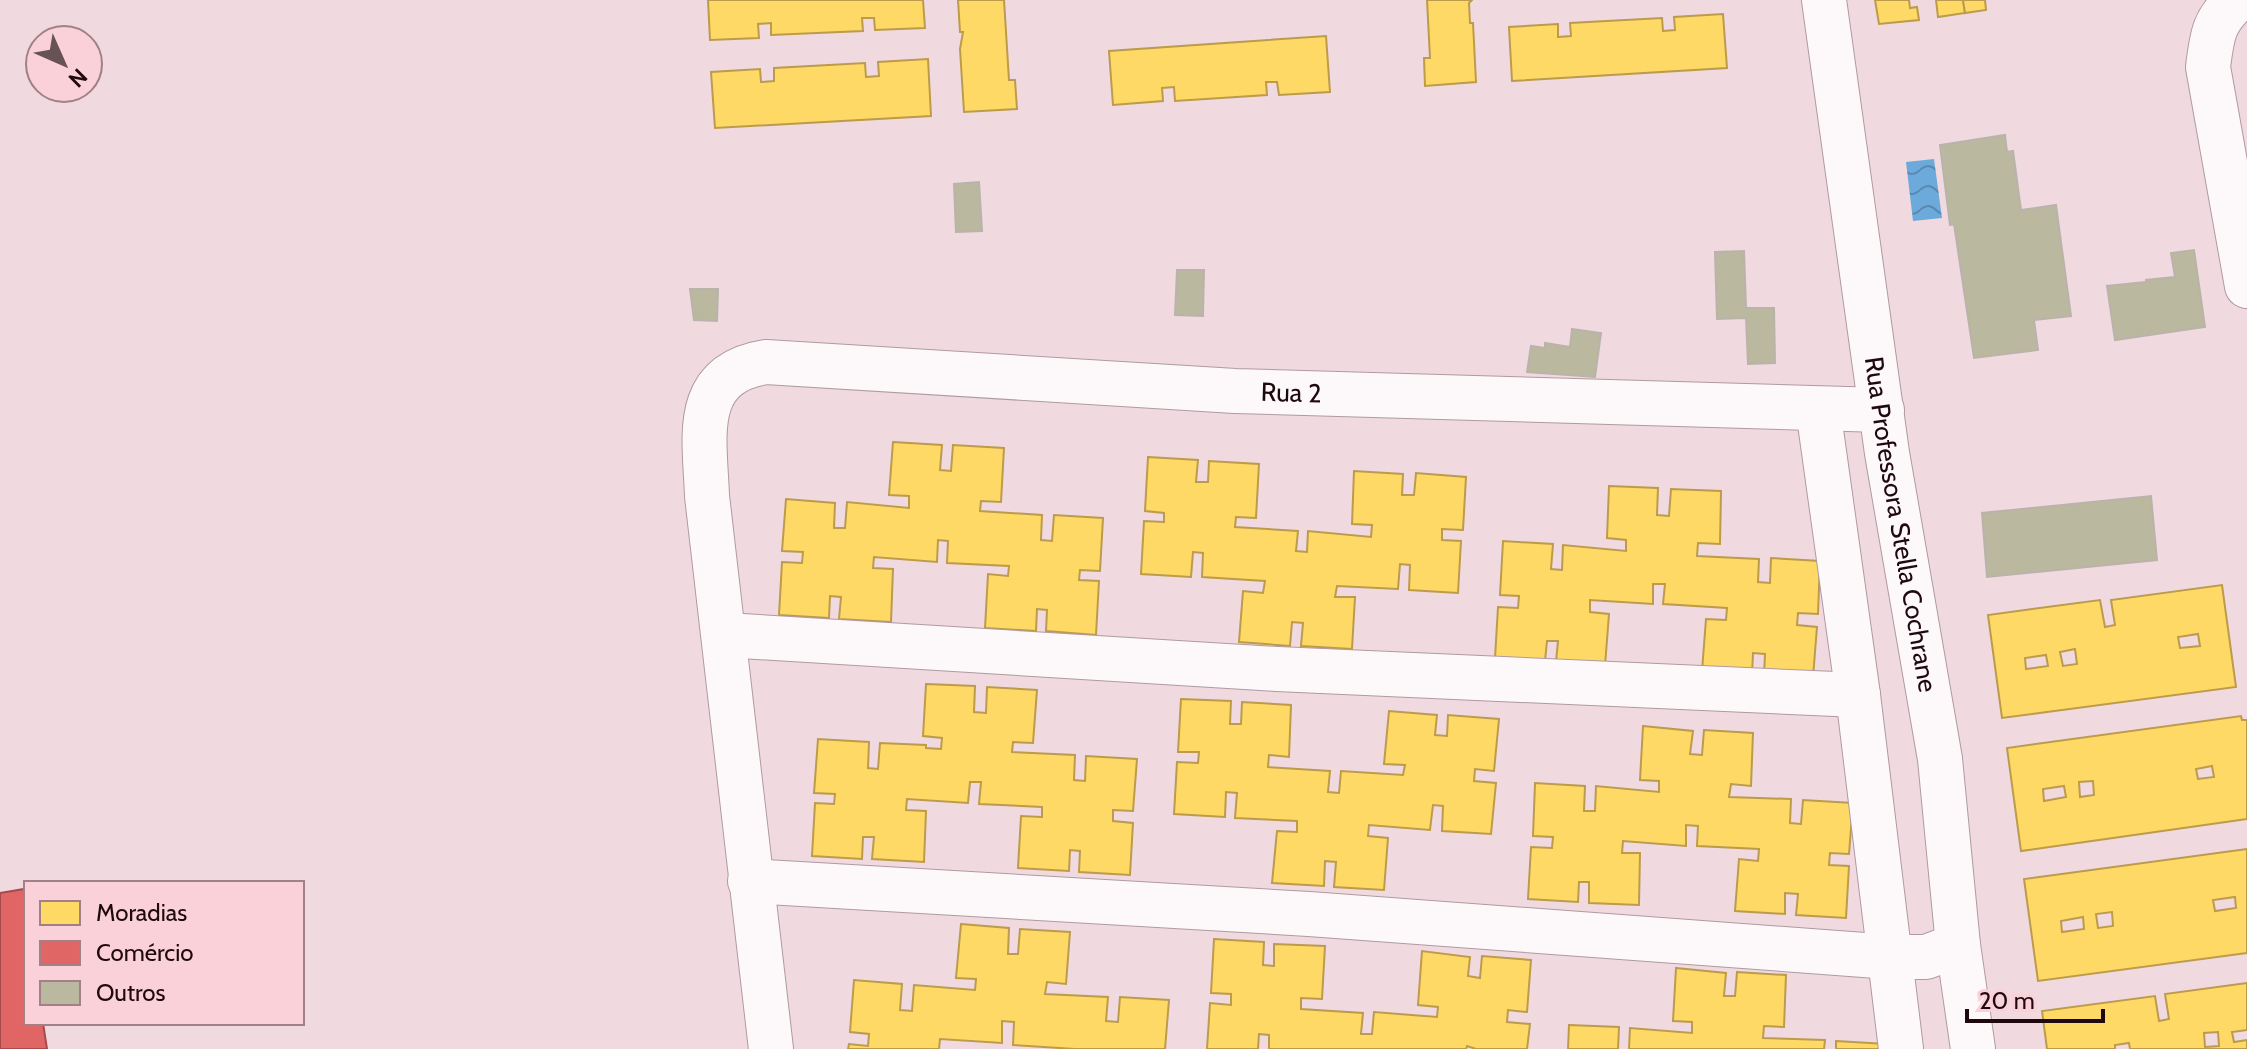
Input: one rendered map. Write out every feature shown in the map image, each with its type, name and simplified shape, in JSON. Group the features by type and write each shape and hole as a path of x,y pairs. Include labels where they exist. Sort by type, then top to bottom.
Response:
{"street":[{"name":"Rua Professora Stella Cochrane","path":"1824,0 1882,410 1940,759 1958,945 1973,1049"},
{"path":"2237,0 2221,14 2211,40 2208,67 2247,286"},
{"name":"Rua 2","path":"725,635 707,496 704,422 711,396 726,376 749,365 766,362 1235,391 1882,410"},
{"path":"1818,409 1858,695 1901,1049"},
{"path":"771,1049 725,635 1277,669 1858,695"},
{"path":"750,881 1309,914 1891,957 1926,957 1958,945"}],"water":[{"path":"1934,159 1942,218 1913,221 1906,162"}],"building: Moradias":[{"path":"708,0 923,0 925,28 875,30 874,18 862,18 863,31 771,35 771,23 758,24 759,38 710,40"},
{"path":"958,0 1004,0 1009,80 1015,80 1017,109 964,112 960,49 963,32 960,32"},
{"path":"1427,0 1472,0 1469,3 1476,82 1425,86 1424,58 1430,58"},
{"path":"1875,0 1909,0 1910,8 1917,7 1919,20 1879,24"},
{"path":"1936,0 1963,0 1965,13 1938,17"},
{"path":"1963,0 1985,0 1986,10 1965,13"},
{"path":"1723,14 1727,68 1512,81 1509,27 1558,24 1558,37 1571,36 1570,23 1662,18 1663,31 1675,30 1674,17"},
{"path":"1326,36 1330,92 1279,95 1277,82 1266,82 1267,95 1175,101 1174,87 1162,88 1163,101 1113,105 1109,51"},
{"path":"928,59 931,116 715,128 711,72 760,69 761,82 774,81 774,68 865,63 866,77 879,76 878,62"},
{"path":"893,442 942,445 940,470 951,471 953,445 1004,448 1001,502 981,501 980,511 1042,515 1041,540 1052,541 1054,515 1103,518 1100,571 1080,570 1079,580 1099,581 1096,635 1046,631 1047,610 1037,609 1036,631 985,628 988,574 1008,576 1009,566 947,563 948,541 938,540 937,562 874,557 873,568 893,569 891,622 839,619 841,597 830,596 829,618 779,615 782,562 802,563 803,552 782,551 786,499 835,503 834,528 845,528 847,502 909,508 909,496 889,495"},
{"path":"1148,457 1198,460 1196,482 1208,482 1209,461 1259,464 1256,518 1236,517 1235,527 1298,531 1296,551 1307,552 1308,531 1371,537 1372,525 1352,524 1354,471 1403,474 1402,495 1414,495 1416,473 1466,477 1463,530 1442,529 1442,540 1461,541 1458,593 1409,590 1410,565 1400,564 1398,589 1337,586 1335,597 1355,597 1352,649 1301,646 1303,623 1292,622 1290,646 1239,642 1243,591 1263,593 1265,581 1202,577 1203,553 1193,552 1191,577 1141,574 1144,521 1164,522 1164,513 1145,511"},
{"path":"1609,486 1658,488 1657,515 1669,516 1671,489 1721,491 1720,544 1698,543 1697,556 1759,559 1758,582 1770,583 1771,558 1820,561 1818,614 1798,613 1797,625 1817,627 1813,677 1764,675 1765,654 1753,653 1752,674 1702,671 1706,619 1726,620 1727,608 1663,604 1665,584 1653,584 1653,604 1590,600 1590,612 1609,614 1605,666 1556,662 1558,641 1547,641 1545,661 1495,658 1498,607 1518,608 1519,596 1500,595 1503,541 1553,544 1551,569 1562,570 1563,545 1626,551 1626,540 1607,538"},
{"path":"2222,585 2236,687 2002,718 1988,615 2100,600 2105,627 2115,625 2111,600","holes":["2198,634 2200,646 2180,648 2178,637","2075,649 2077,664 2063,666 2060,652","2046,655 2048,666 2026,669 2025,658"]},
{"path":"926,684 975,686 974,712 986,713 987,687 1037,690 1033,743 1013,742 1012,752 1075,755 1074,780 1085,781 1086,756 1137,759 1133,811 1113,810 1113,821 1133,823 1130,875 1079,872 1080,851 1070,850 1069,871 1018,868 1021,816 1042,817 1042,807 979,804 981,782 970,782 968,803 907,799 906,810 926,811 924,862 872,859 874,837 863,837 862,859 812,856 815,803 834,804 835,794 814,793 818,739 869,742 868,768 878,769 880,743 926,745 926,748 941,749 942,738 923,736"},
{"path":"1181,699 1231,701 1230,724 1241,724 1242,702 1291,705 1289,757 1269,755 1268,767 1330,771 1328,792 1339,793 1341,771 1403,775 1405,765 1384,764 1389,711 1437,715 1435,735 1447,736 1448,715 1499,719 1494,771 1475,769 1474,781 1496,783 1491,834 1442,831 1443,806 1433,805 1430,830 1369,825 1368,836 1388,838 1384,890 1334,887 1336,862 1325,861 1324,886 1272,883 1277,831 1297,832 1297,821 1235,818 1237,793 1226,792 1225,817 1174,814 1177,762 1198,763 1199,752 1178,752"},
{"path":"2241,716 2242,720 2247,720 2247,819 2021,851 2007,748","holes":["2212,766 2214,777 2198,779 2196,769","2093,781 2094,795 2080,797 2079,782","2064,786 2066,797 2044,801 2043,789"]},
{"path":"1643,726 1693,731 1690,754 1702,755 1704,730 1753,733 1751,786 1731,784 1729,797 1791,799 1790,823 1801,824 1803,800 1853,803 1849,854 1830,853 1829,865 1849,866 1846,918 1796,915 1798,894 1785,893 1785,914 1735,911 1739,859 1758,861 1759,849 1697,846 1698,826 1686,825 1686,846 1623,841 1622,853 1640,853 1639,905 1589,903 1589,882 1579,882 1578,902 1528,899 1531,847 1552,848 1553,837 1533,836 1535,783 1585,786 1584,811 1595,811 1596,786 1659,792 1659,781 1640,780"},
{"path":"2247,849 2247,953 2038,981 2024,879","holes":["2235,897 2236,908 2215,911 2213,900","2112,912 2113,926 2098,928 2096,914","2083,917 2084,929 2062,932 2061,921"]},
{"path":"961,924 1009,928 1008,954 1018,954 1020,929 1070,932 1066,984 1047,982 1045,994 1108,997 1106,1021 1118,1022 1120,997 1169,1000 1165,1049 1013,1045 1014,1022 1002,1021 1002,1043 940,1039 939,1049 848,1049 849,1044 868,1046 869,1034 850,1032 854,980 902,984 900,1010 912,1011 914,985 975,990 976,979 956,978"},
{"path":"1214,939 1264,942 1263,965 1274,966 1274,944 1325,946 1322,999 1301,998 1301,1009 1363,1013 1361,1034 1372,1034 1374,1012 1437,1017 1438,1007 1418,1005 1422,951 1470,957 1468,976 1480,978 1482,956 1531,960 1527,1012 1508,1010 1507,1022 1530,1024 1527,1049 1476,1049 1467,1046 1466,1049 1269,1049 1269,1035 1259,1034 1258,1049 1207,1049 1210,1003 1231,1005 1231,994 1211,993"},
{"path":"1676,968 1726,973 1724,996 1735,996 1737,972 1786,975 1784,1027 1764,1026 1763,1038 1825,1040 1824,1049 1629,1049 1630,1028 1692,1033 1692,1022 1673,1021"},
{"path":"2247,983 2247,1030 2232,1032 2234,1042 2247,1040 2247,1049 2130,1049 2129,1043 2115,1045 2115,1049 2047,1049 2042,1011 2155,996 2159,1021 2169,1019 2165,994","holes":["2218,1032 2219,1046 2205,1047 2204,1033"]},
{"path":"1569,1025 1619,1027 1618,1049 1568,1049"},
{"path":"1836,1041 1886,1044 1886,1049 1836,1049"}],"building: Comércio":[{"path":"24,889 24,1025 43,1025 47,1049 0,1049 0,893"}],"building: Outros":[{"path":"2005,135 2007,152 2013,151 2021,210 2056,205 2071,316 2034,320 2038,350 1974,358 1954,224 1950,225 1940,145"},
{"path":"979,182 982,231 956,232 954,184"},
{"path":"2194,250 2205,327 2115,340 2107,286 2175,277 2171,253"},
{"path":"1744,251 1746,308 1774,308 1775,363 1748,364 1746,318 1717,319 1715,252"},
{"path":"1177,270 1204,270 1203,316 1175,315"},
{"path":"690,289 718,289 717,321 694,320"},
{"path":"1572,329 1601,333 1595,377 1527,372 1531,346 1545,348 1545,343 1570,347"},
{"path":"2151,496 2157,560 1987,577 1982,513"}]}
